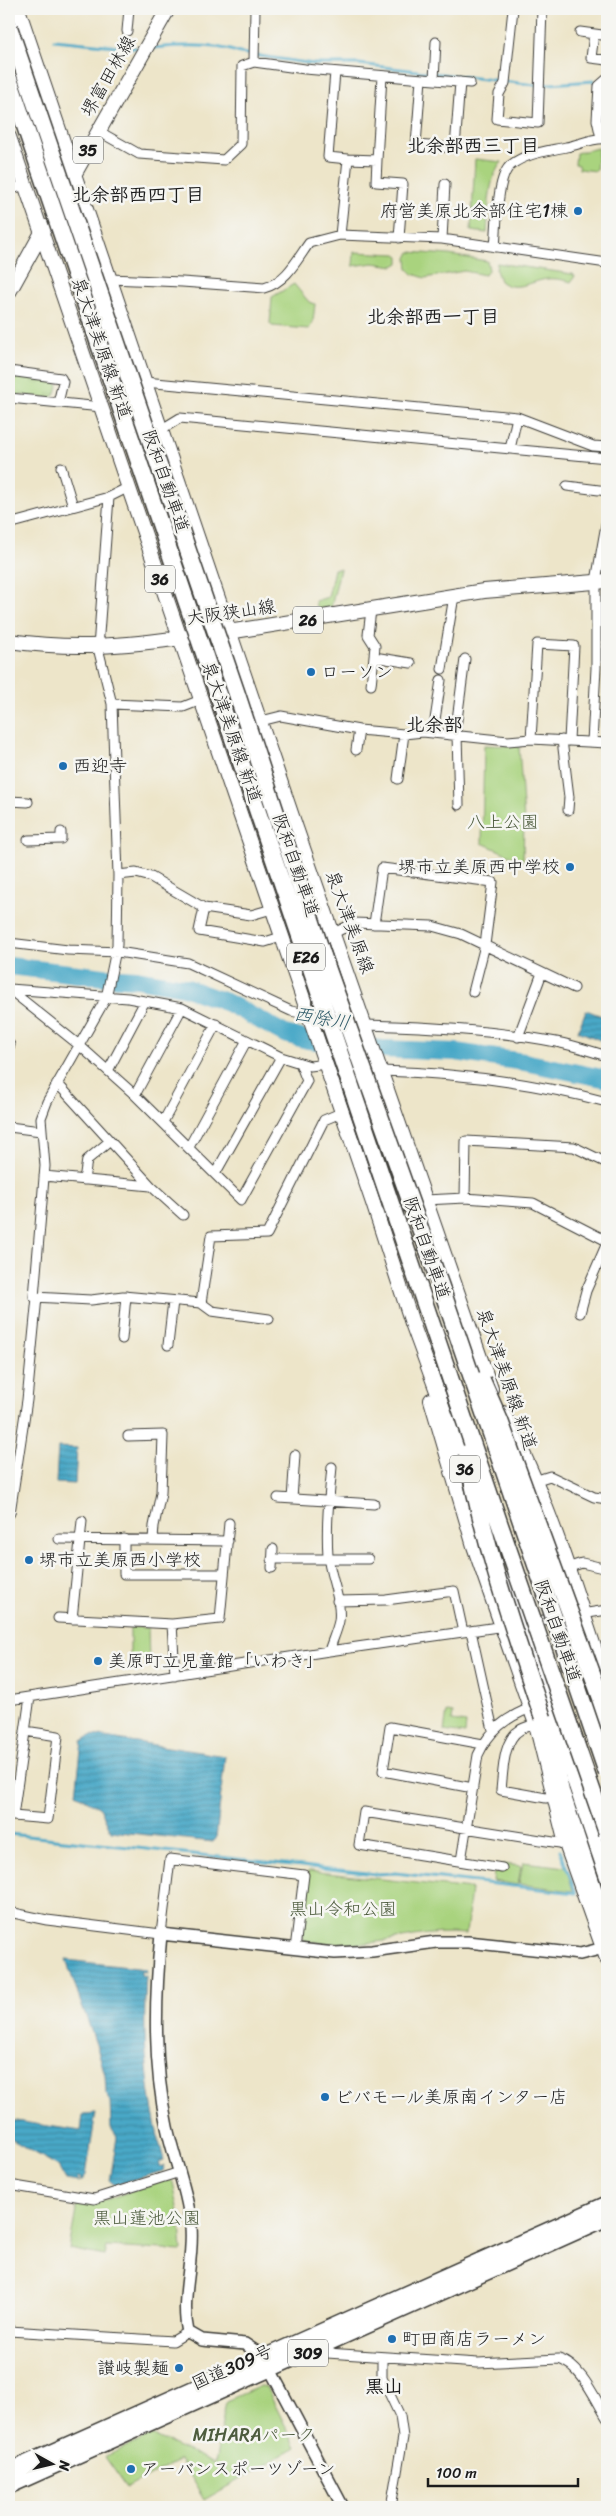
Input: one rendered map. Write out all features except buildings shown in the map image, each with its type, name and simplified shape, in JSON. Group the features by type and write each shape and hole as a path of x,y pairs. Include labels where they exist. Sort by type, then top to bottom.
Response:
{"highway":[{"name":"阪和自動車道","path":"9,27 323,956 441,1286 607,1773"},
{"name":"阪和自動車道","path":"9,79 457,1399 607,1833"},
{"path":"441,1286 500,1421 604,1692 607,1716"},
{"path":"457,1399 473,1485 536,1717 607,1930"},
{"path":"536,1717 607,1904"},
{"name":"国道309号","path":"9,2486 607,2204"},
{"name":"国道309号","path":"9,2471 173,2399 267,2363 310,2352 607,2218"}],"main road":[{"name":"堺富田林線","path":"9,292 168,9"},
{"name":"泉大津美原線 新道","path":"19,10 296,828"},
{"path":"9,64 35,60"},
{"name":"泉大津美原線 新道","path":"9,137 181,638 281,937 343,1112 412,1323 522,1624 607,1877"},
{"name":"大阪狭山線","path":"9,641 44,646 98,648 230,631 454,596 602,581"},
{"name":"泉大津美原線","path":"296,828 367,1026"},
{"name":"泉大津美原線 新道","path":"367,1026 493,1395 607,1744"},
{"name":"36","path":"412,1323 414,1344 468,1528 501,1627 536,1717 553,1796 566,1844 605,1954"},
{"path":"493,1395 521,1446 567,1568 583,1614 604,1692"}],"street":[{"path":"127,31 129,9"},
{"path":"254,62 255,9"},
{"path":"513,9 505,83 499,94 496,119 538,123 542,9"},
{"path":"580,32 598,34 591,58 607,60"},
{"path":"435,76 436,42"},
{"path":"98,131 138,154 224,160 241,144 242,66 254,62 382,76 421,79 435,76 470,83"},
{"path":"335,72 328,157 377,160"},
{"path":"382,76 376,182 403,184 400,238"},
{"path":"421,79 416,145 426,146 455,148 460,82"},
{"path":"495,247 501,182 510,165 546,150 566,148 604,138 597,120 603,103 598,86 607,79"},
{"path":"340,235 348,159"},
{"path":"442,239 445,184"},
{"path":"9,190 25,185"},
{"path":"110,279 264,288 272,286 287,274 309,243 340,235 442,239 607,263"},
{"path":"9,371 61,378 63,382 58,403"},
{"path":"145,382 517,417 592,446 607,447"},
{"path":"9,398 102,407"},
{"path":"510,449 517,417"},
{"path":"162,429 180,418 607,458"},
{"path":"61,467 73,506"},
{"path":"567,486 607,491"},
{"path":"9,524 29,524 73,506 109,497 128,487"},
{"path":"109,497 98,648 112,704 118,875 116,952 106,998 57,1083 41,1118 44,1176 34,1297 91,1300 126,1296 201,1303 212,1310 269,1319"},
{"path":"592,742 596,659 607,519"},
{"path":"442,670 454,596"},
{"path":"370,610 368,634 375,646 371,685"},
{"path":"531,739 537,644 574,646 566,740 568,810"},
{"path":"374,657 410,663"},
{"path":"459,805 456,735 465,659"},
{"path":"433,733 441,680"},
{"path":"112,704 183,707 201,700"},
{"path":"261,721 280,716 359,730 404,734 433,733 508,742 531,739 607,743"},
{"path":"356,750 359,730"},
{"path":"398,779 404,734"},
{"path":"9,801 28,802"},
{"path":"28,840 61,839 61,832"},
{"path":"374,924 382,868 492,882 485,946 473,992"},
{"path":"118,875 136,873 151,877 204,908 251,915 272,909"},
{"path":"204,908 199,931 265,942 281,937"},
{"path":"334,932 354,923 432,926 461,934 574,988"},
{"path":"9,943 68,950 116,952 188,963 310,1019"},
{"path":"518,1036 542,973"},
{"path":"9,989 144,1001 182,1008 280,1057 310,1066 325,1062"},
{"path":"9,989 79,1045 135,1095 241,1200 307,1081 300,1063"},
{"path":"108,1071 144,1001"},
{"path":"135,1095 182,1008"},
{"path":"163,1122 216,1024"},
{"path":"367,1026 451,1029 518,1036 557,1042 607,1056"},
{"path":"189,1147 247,1040"},
{"path":"215,1174 280,1057"},
{"path":"381,1069 462,1074 579,1094 607,1102"},
{"path":"57,1083 151,1186 183,1215"},
{"path":"201,1303 210,1236 267,1234 324,1120 343,1112"},
{"path":"9,1127 41,1131"},
{"path":"84,1180 87,1160 110,1141"},
{"path":"465,1198 466,1141 574,1147 607,1163"},
{"path":"44,1176 151,1186"},
{"path":"377,1214 425,1200 465,1198 533,1203 607,1242 586,1290 580,1313"},
{"path":"122,1339 126,1296"},
{"path":"10,1513 27,1400 37,1297"},
{"path":"168,1345 173,1301"},
{"path":"128,1436 163,1435 161,1493 153,1540"},
{"path":"292,1499 295,1455"},
{"path":"329,1651 339,1620 328,1559 328,1502 332,1467"},
{"path":"534,1482 550,1476 594,1497 607,1499"},
{"path":"278,1498 374,1504"},
{"path":"72,1619 82,1521"},
{"path":"58,1618 172,1624 220,1619 229,1524"},
{"path":"59,1539 228,1541"},
{"path":"124,1539 124,1574 224,1574"},
{"path":"273,1549 272,1563 328,1559 368,1559"},
{"path":"567,1568 582,1563 607,1569"},
{"path":"337,1601 386,1600 454,1591 467,1631 493,1730"},
{"path":"9,1700 607,1610"},
{"path":"172,1624 175,1675"},
{"path":"25,1731 58,1736 48,1819 14,1816 25,1731 30,1697"},
{"path":"461,1861 478,1755 483,1744 493,1730 514,1714 536,1717"},
{"path":"536,1717 519,1730 510,1741 503,1767 500,1790 546,1798 553,1796"},
{"path":"473,1788 383,1771 390,1727 483,1744"},
{"path":"502,1868 359,1845 364,1812 566,1844"},
{"path":"295,1949 304,1875 170,1859 155,2009 156,2050 167,2128 180,2172 191,2227 189,2278 184,2316 188,2332 202,2340 245,2344 267,2363 343,2507"},
{"path":"9,1912 47,1920 295,1949 353,1953 436,1942 468,1942 580,1954 605,1954"},
{"path":"9,2185 94,2199 180,2172"},
{"path":"9,2330 173,2341 188,2332"},
{"path":"310,2352 478,2363 559,2359 566,2361 580,2375 607,2418"},
{"path":"382,2358 382,2378 403,2426 403,2437 391,2507"}],"green space":[{"path":"598,148 596,171 579,169 579,165 575,164 576,153"},
{"path":"475,159 502,162 497,169 491,186 487,233 471,231"},
{"path":"354,252 396,254 399,256 399,263 394,266 373,263 353,266"},
{"path":"410,252 449,255 487,261 489,269 485,275 464,271 425,278 413,274 408,269 407,258"},
{"path":"497,263 575,276 571,282 550,279 511,286 500,281 496,270"},
{"path":"294,284 309,302 315,304 313,322 309,329 272,326 270,324 272,297"},
{"path":"9,375 53,380 58,385 56,394 50,398 9,394"},
{"path":"334,569 340,569 331,608 317,610 315,601 328,597"},
{"name":"八上公園","path":"484,745 519,746 524,821 523,861 482,843"},
{"path":"130,1627 148,1628 149,1661 130,1658"},
{"path":"447,1712 453,1713 452,1721 466,1723 465,1734 444,1731"},
{"path":"523,1862 566,1867 573,1891 519,1884"},
{"path":"503,1864 521,1866 518,1885 493,1881 494,1872 501,1873"},
{"name":"黒山令和公園","path":"309,1871 471,1889 466,1934 427,1934 359,1944 305,1941 302,1937"},
{"name":"黒山蓮池公園","path":"169,2179 173,2182 179,2212 182,2251 107,2247 105,2256 69,2249 78,2200 95,2203"},
{"name":"MIHARAパーク","path":"261,2386 266,2387 296,2447 204,2500 180,2460 127,2488 105,2457 152,2435 215,2464 226,2401"}],"water":[{"path":"586,1010 607,1018 607,1043 578,1031"},
{"path":"58,1447 77,1448 75,1484 56,1483"},
{"path":"92,1735 225,1756 216,1839 213,1842 111,1831 100,1808 76,1794 82,1741"},
{"path":"66,1960 146,1969 146,1972 141,1971 141,1975 146,1976 145,2046 153,2114 164,2160 159,2162 161,2167 165,2165 163,2171 115,2185 110,2181 117,2137 111,2128 110,2100 106,2094 105,2075 98,2050"},
{"path":"96,2113 86,2175 81,2182 80,2177 77,2178 78,2182 66,2180 58,2166 9,2138 9,2120 81,2131 83,2114"}],"waterway":[{"path":"54,40 136,48"},
{"path":"154,48 209,46 240,53 314,64 359,64 535,85 594,81"},
{"name":"西除川","path":"9,966 137,979 184,987 228,1003 285,1034 308,1040 382,1049 456,1052 524,1062 607,1079"},
{"path":"9,1834 376,1874 395,1873 576,1893 560,1850"}],"place":[{"name":"府営美原北余部住宅1棟","path":"578,211"},
{"name":"ローソン","path":"311,672"},
{"name":"西迎寺","path":"63,766"},
{"name":"堺市立美原西中学校","path":"570,867"},
{"name":"堺市立美原西小学校","path":"29,1560"},
{"name":"美原町立児童館「いわき」","path":"98,1661"},
{"name":"ビバモール美原南インター店","path":"325,2097"},
{"name":"町田商店ラーメン","path":"392,2339"},
{"name":"讃岐製麺","path":"179,2368"},
{"name":"アーバンスポーツゾーン","path":"131,2469"}],"district":[{"name":"北余部西三丁目","path":"473,145"},
{"name":"北余部西四丁目","path":"138,194"},
{"name":"北余部西一丁目","path":"433,316"},
{"name":"北余部","path":"434,724"},
{"name":"黒山","path":"384,2386"}]}
